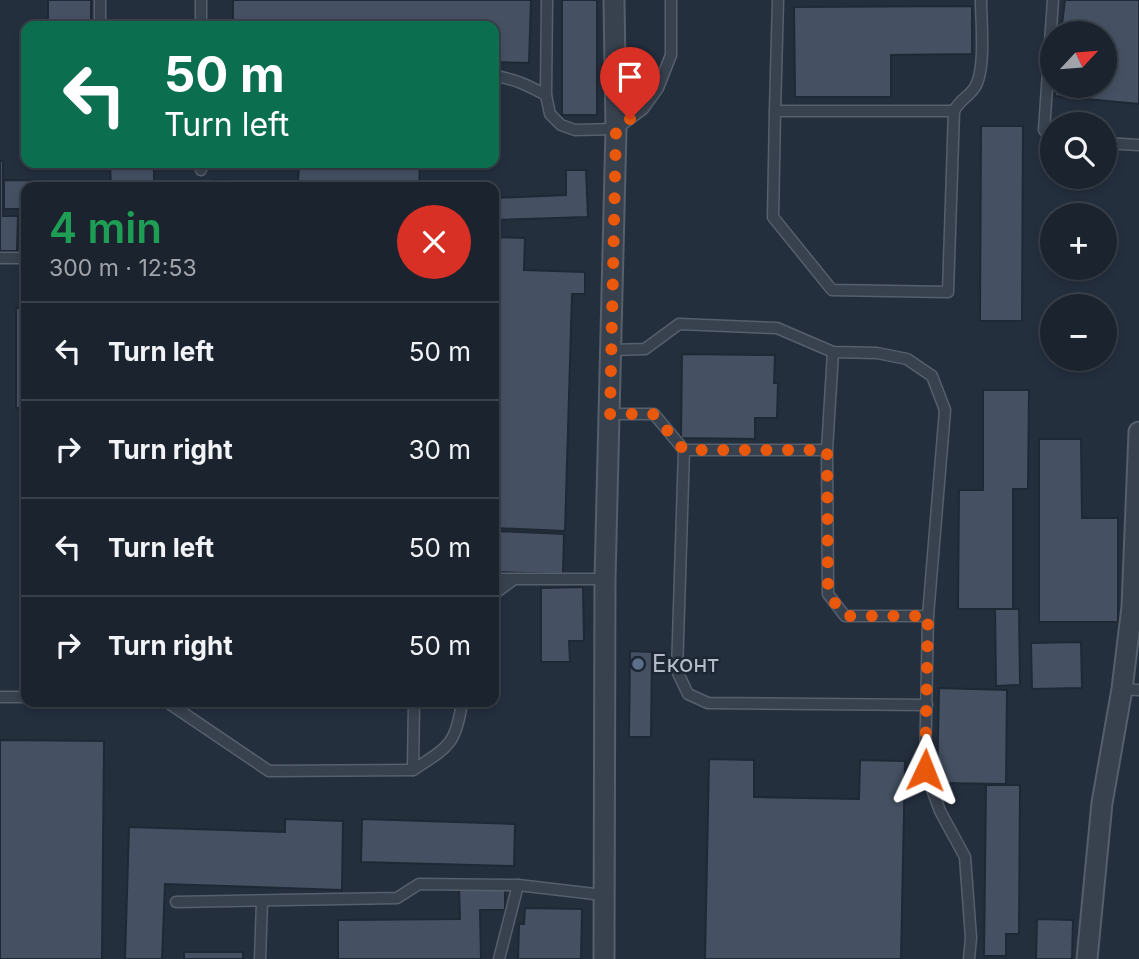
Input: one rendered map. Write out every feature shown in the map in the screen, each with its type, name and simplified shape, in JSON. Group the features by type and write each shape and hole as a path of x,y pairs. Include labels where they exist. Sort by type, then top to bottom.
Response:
{"street":[{"path":"604,959 605,579 616,129 614,0"},
{"path":"1087,959 1102,803 1130,689 1139,432"}],"lane":[{"path":"100,0 100,21"},
{"path":"201,0 201,21"},
{"path":"547,0 546,95 550,114 561,125 575,130 616,129 643,109 658,88 671,55 671,0"},
{"path":"778,0 773,217 832,290 948,292 954,111 959,101 975,88 980,73 981,0"},
{"path":"1045,112 1054,0"},
{"path":"499,76 525,84 546,95"},
{"path":"775,111 954,111"},
{"path":"1117,144 1139,145"},
{"path":"0,258 21,258"},
{"path":"612,350 645,349 678,324 777,328 833,352 877,353 907,359 932,376 945,410 928,616 925,770 940,811 965,857 971,938 969,959"},
{"path":"833,352 827,450 828,594 845,616 928,616"},
{"path":"610,414 653,414 684,450 677,671 688,694 708,703 927,705"},
{"path":"684,450 827,450"},
{"path":"499,579 605,579"},
{"path":"499,590 513,579"},
{"path":"0,698 21,697"},
{"path":"174,707 269,771 413,770 446,749 459,727 461,707"},
{"path":"413,770 414,707"},
{"path":"176,902 397,898 419,884 518,885 603,895"},
{"path":"499,959 518,885"},
{"path":"260,959 262,902"}],"building":[{"path":"48,0 91,0 91,21 48,21"},
{"path":"233,0 531,0 529,63 499,62 499,21 233,21"},
{"path":"562,0 597,0 597,115 562,115"},
{"path":"1065,0 1139,0 1139,104 1076,98 1117,98 1117,21 1062,21"},
{"path":"972,6 972,54 891,55 891,97 795,97 794,7"},
{"path":"981,126 1023,126 1022,321 980,321"},
{"path":"0,161 3,161 3,216 18,216 17,251 0,251"},
{"path":"110,168 154,168 154,182 111,182"},
{"path":"299,168 420,168 419,182 298,182"},
{"path":"566,170 586,170 588,217 499,220 499,198 566,195"},
{"path":"4,180 89,181 21,182 21,209 4,209"},
{"path":"213,180 298,182 213,182"},
{"path":"499,237 525,238 524,270 585,272 585,294 572,294 565,531 499,528"},
{"path":"16,308 21,308 21,408 16,408"},
{"path":"682,354 775,355 774,383 778,383 777,418 755,418 755,439 681,438"},
{"path":"983,390 1029,390 1028,489 1013,489 1013,609 958,609 959,490 983,490"},
{"path":"1039,439 1081,439 1082,518 1118,518 1118,622 1039,622"},
{"path":"499,531 564,534 563,574 499,572"},
{"path":"583,587 584,641 569,641 570,662 541,662 541,588"},
{"path":"995,609 1019,609 1020,685 996,686"},
{"path":"1081,642 1082,688 1032,689 1031,643"},
{"path":"630,651 652,652 651,737 629,737"},
{"path":"939,688 1007,690 1006,784 937,783"},
{"path":"0,740 104,741 102,959 0,959"},
{"path":"709,759 754,760 754,797 859,799 860,760 905,761 901,959 705,959"},
{"path":"986,785 1020,785 1019,934 1006,934 1006,956 984,956"},
{"path":"285,819 343,821 342,890 165,884 162,959 125,959 129,827 285,832"},
{"path":"362,819 515,824 514,866 361,862"},
{"path":"505,887 505,910 480,910 481,959 338,959 338,920 460,919 459,888"},
{"path":"525,908 582,909 581,959 518,959 519,924 524,924"},
{"path":"1037,919 1073,920 1072,959 1036,959"},
{"path":"184,952 243,952 243,959 184,959"}],"place":[{"name":"Еконт","path":"638,664"}],"route":[{"path":"630,119 616,129 610,414 653,414 684,450 827,450 828,594 845,616 928,616 925,770"}]}
